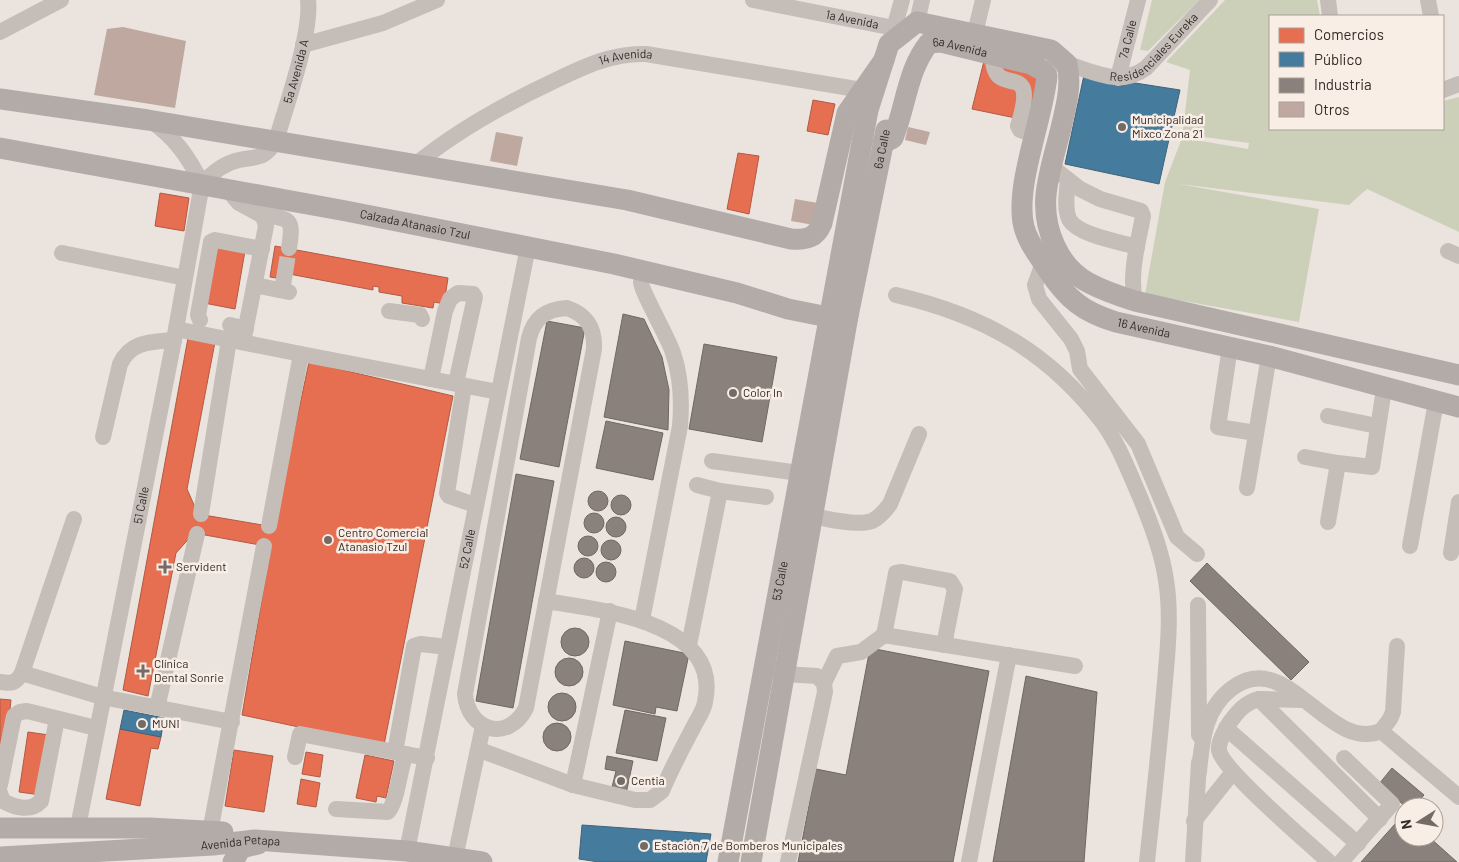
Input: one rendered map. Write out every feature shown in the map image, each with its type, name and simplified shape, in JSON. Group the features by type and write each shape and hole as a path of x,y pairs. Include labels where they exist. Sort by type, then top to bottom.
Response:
{"main road":[{"path":"0,99 148,120 414,166 627,200 791,239 804,240 819,232 847,113 889,44 917,22"},
{"name":"6a Calle","path":"846,274 917,22"},
{"name":"6a Avenida","path":"917,22 975,33 1059,57"},
{"name":"6a Avenida","path":"883,143 893,138 899,124 913,73 923,51 929,43 941,42 1037,67"},
{"name":"6a Calle","path":"840,308 868,110 889,44"},
{"name":"16 Avenida","path":"1059,57 1069,90 1060,173 1046,194 1046,218 1052,242 1069,266 1087,282 1110,294 1135,301 1459,375"},
{"name":"16 Avenida","path":"1037,67 1047,76 1022,200 1024,227 1033,247 1074,302 1091,314 1116,322 1269,356 1384,389 1459,407"},
{"name":"Calzada Atanasio Tzul","path":"0,148 202,184 528,247 645,271 737,293 788,309 840,308"},
{"name":"53 Calle","path":"751,862 784,674 802,514 800,473 815,389 840,308"},
{"name":"53 Calle","path":"728,862 764,666 802,514 840,308"},
{"path":"788,309 812,333 816,350 815,389"},
{"path":"0,828 26,818 78,827 150,828 237,833 254,840"},
{"path":"0,843 36,840 48,844 54,849"},
{"name":"Avenida Petapa","path":"0,857 254,840 406,851 442,858 482,862"},
{"path":"233,862 240,848 252,844 286,842"}],"street":[{"path":"0,32 61,0"},
{"name":"5a Avenida A","path":"276,141 303,45 309,12 308,0"},
{"path":"303,45 383,23 437,0"},
{"name":"1a Avenida","path":"753,0 889,44"},
{"name":"6a Calle","path":"889,44 902,0"},
{"name":"6a Calle","path":"917,22 922,0"},
{"path":"975,33 983,0"},
{"name":"7a Calle","path":"1118,78 1138,0"},
{"name":"Residenciales Eureka","path":"1037,67 1059,57 1118,78 1137,75 1146,68 1210,0"},
{"path":"1328,0 1330,15"},
{"path":"1428,0 1431,15"},
{"name":"14 Avenida","path":"414,166 459,132 519,97 595,62 615,56 646,54 862,90"},
{"path":"993,56 995,74 998,77 1020,82 1024,86 1026,99 1018,126 1020,130 1035,135"},
{"path":"1444,90 1459,84"},
{"path":"148,120 178,144 190,160 202,184 213,172 224,166 238,160 256,158 268,153 276,141"},
{"path":"1060,173 1070,220 1080,230 1137,247"},
{"path":"1060,173 1080,189 1100,199 1141,211 1142,216 1132,286 1135,301"},
{"name":"51 Calle","path":"78,827 102,697 175,335 202,184"},
{"path":"227,189 239,203 267,215 286,219 292,228 289,248"},
{"path":"259,286 266,226 265,219 267,215"},
{"path":"201,514 237,334 259,286 267,215"},
{"path":"200,320 198,315 211,242 215,240 262,249"},
{"name":"52 Calle","path":"406,851 427,758 475,504 528,247"},
{"path":"62,253 185,278"},
{"path":"1044,263 1035,285 1039,299 1071,339 1077,351 1080,369 1138,444 1177,536 1198,554"},
{"path":"642,620 680,426 681,405 674,354 643,291 641,282 645,271"},
{"path":"259,286 285,291 285,273"},
{"path":"431,379 447,304 458,292 473,294 475,297 460,384 447,493 449,496 475,504"},
{"path":"896,295 949,309 996,329 1027,349 1061,378 1103,424 1124,458 1158,546 1166,581 1169,636 1147,862"},
{"path":"490,728 517,721 526,708 594,349 595,338 592,327 581,315 567,308 546,312 532,328 529,338 465,694 470,715 490,728 499,757"},
{"path":"389,311 420,315 422,319"},
{"path":"103,437 118,371 125,354 141,342 175,335 237,334 277,349 498,392"},
{"path":"1230,347 1218,427 1256,433"},
{"path":"269,526 301,354"},
{"path":"1247,488 1269,356"},
{"path":"1305,457 1372,467 1384,389"},
{"path":"1410,546 1436,402"},
{"path":"1328,416 1377,426"},
{"path":"802,514 863,523 872,521 883,514 890,504 919,434"},
{"path":"712,461 800,473"},
{"path":"1328,522 1338,463"},
{"path":"697,485 720,491 766,497"},
{"path":"689,645 720,491"},
{"path":"1451,553 1459,502"},
{"path":"0,682 12,684 18,681 22,673 74,519"},
{"path":"157,708 197,534"},
{"path":"210,832 264,546"},
{"path":"788,862 822,711 825,692 824,683 837,656 860,652 884,635 896,573 902,572 950,581 953,585 955,589 944,645"},
{"path":"480,750 573,785 642,801 657,796 662,791 705,703 706,674 701,660 689,645 642,620 610,611 546,601"},
{"path":"1198,605 1199,772"},
{"path":"573,785 610,611"},
{"path":"884,635 1075,666"},
{"path":"336,809 388,812 392,804 400,768 414,646 422,644 447,647"},
{"path":"1192,862 1203,730 1215,706 1224,694 1250,680 1267,679 1306,700 1344,730 1365,734 1381,731 1393,712 1397,646"},
{"path":"969,862 1009,655"},
{"path":"764,666 784,674 817,676 824,683"},
{"path":"22,673 102,697 232,722"},
{"path":"1306,700 1259,699 1246,704 1226,728 1219,750 1233,772 1329,862"},
{"path":"1259,699 1380,819"},
{"path":"0,785 14,716 20,712 27,711 96,728"},
{"path":"0,793 4,801 26,818 42,802 57,718"},
{"path":"442,858 480,750 490,728"},
{"path":"1226,728 1358,844"},
{"path":"1381,731 1459,797"},
{"path":"295,757 300,734 427,758"},
{"path":"1341,862 1392,804 1344,758"},
{"path":"1194,821 1233,772"}],"green space":[{"path":"1152,0 1199,0 1148,51 1140,50"},
{"path":"1225,0 1317,0 1320,15 1269,15 1269,130 1444,130 1444,101 1459,97 1459,232 1367,189 1349,205 1179,184 1319,209 1299,322 1145,294 1165,182 1182,138 1190,70 1166,62","holes":["1196,136 1249,143 1248,149 1184,138"]}],"building: Comercios":[{"path":"985,57 1041,77 1030,121 972,109"},
{"path":"813,100 835,104 828,135 807,131"},
{"path":"738,153 759,156 749,214 727,209"},
{"path":"160,193 189,198 184,231 155,226"},
{"path":"214,245 245,251 235,309 204,303"},
{"path":"275,246 448,278 444,304 434,302 433,308 402,303 402,296 379,292 379,287 373,286 373,290 284,273 282,279 270,277"},
{"name":"Centro Comercial Atanasio Tzul","path":"188,338 215,342 187,489 198,514 274,527 309,362 453,396 384,745 242,715 271,547 194,533 176,553 148,696 123,690"},
{"path":"0,699 11,700 6,748 0,747"},
{"path":"120,729 161,737 158,749 151,748 140,806 106,799"},
{"path":"28,732 49,735 41,795 19,792"},
{"path":"234,750 273,756 264,812 225,806"},
{"path":"306,752 323,755 320,777 302,774"},
{"path":"365,755 394,761 386,798 377,796 376,802 356,798"},
{"path":"301,779 320,783 316,807 297,804"}],"building: Público":[{"name":"Municipalidad Mixco Zona 21","path":"1084,75 1180,90 1159,184 1065,164"},
{"name":"MUNI","path":"124,710 164,718 161,737 120,729"},
{"name":"Estación 7 de Bomberos Municipales","path":"582,825 711,834 706,862 599,862 579,859"}],"building: Industria":[{"path":"623,314 644,319 662,357 669,390 668,430 604,417"},
{"path":"547,321 585,328 559,467 520,459"},
{"name":"Color In","path":"704,344 777,357 762,442 689,429"},
{"path":"606,421 663,433 653,480 596,468"},
{"path":"516,474 554,481 513,708 476,701"},
{"path":"594,491 602,491 608,497 608,505 602,511 594,511 588,505 588,497"},
{"path":"617,495 625,495 631,501 631,509 625,515 617,515 611,509 611,501"},
{"path":"590,513 598,513 604,519 604,527 598,533 590,533 584,527 584,519"},
{"path":"612,517 620,517 626,523 626,531 620,537 612,537 606,531 606,523"},
{"path":"584,536 592,536 598,542 598,550 592,556 584,556 578,550 578,542"},
{"path":"607,540 615,540 621,546 621,554 615,560 607,560 601,554 601,546"},
{"path":"580,558 588,558 594,564 594,572 588,578 580,578 574,572 574,564"},
{"path":"602,562 610,562 616,568 616,576 610,582 602,582 596,576 596,568"},
{"path":"1207,563 1309,662 1291,680 1190,581"},
{"path":"575,628 585,632 589,642 585,652 575,656 565,652 561,642 565,632"},
{"path":"625,641 689,654 677,711 656,707 655,714 613,705"},
{"path":"870,648 989,671 953,862 798,862 816,769 846,775"},
{"path":"569,658 579,662 583,672 579,682 569,686 559,682 555,672 559,662"},
{"path":"1026,676 1097,692 1084,862 993,862"},
{"path":"562,693 572,697 576,707 572,717 562,721 552,717 548,707 552,697"},
{"path":"625,710 666,718 657,761 616,753"},
{"path":"557,723 567,727 571,737 567,747 557,751 547,747 543,737 547,727"},
{"name":"Centia","path":"607,756 633,761 626,794 611,791 616,771 605,769"},
{"path":"1392,768 1424,795 1422,797 1394,797 1379,784"},
{"path":"1394,825 1394,847 1440,847 1457,862 1361,862"}],"building: Otros":[{"path":"123,27 186,41 175,108 94,95 107,29"},
{"path":"908,127 930,132 926,145 905,140"},
{"path":"496,132 523,137 517,166 490,161"},
{"path":"795,199 818,203 814,225 791,221"}],"tunnel":[{"path":"285,273 289,248"}],"place":[{"name":"Municipalidad Mixco Zona 21","path":"1122,127"},
{"name":"Color In","path":"733,393"},
{"name":"Centro Comercial Atanasio Tzul","path":"328,540"},
{"name":"Servident","path":"165,567"},
{"name":"Clínica Dental Sonrie","path":"143,671"},
{"name":"MUNI","path":"142,724"},
{"name":"Centia","path":"621,781"},
{"name":"Estación 7 de Bomberos Municipales","path":"644,846"}]}
